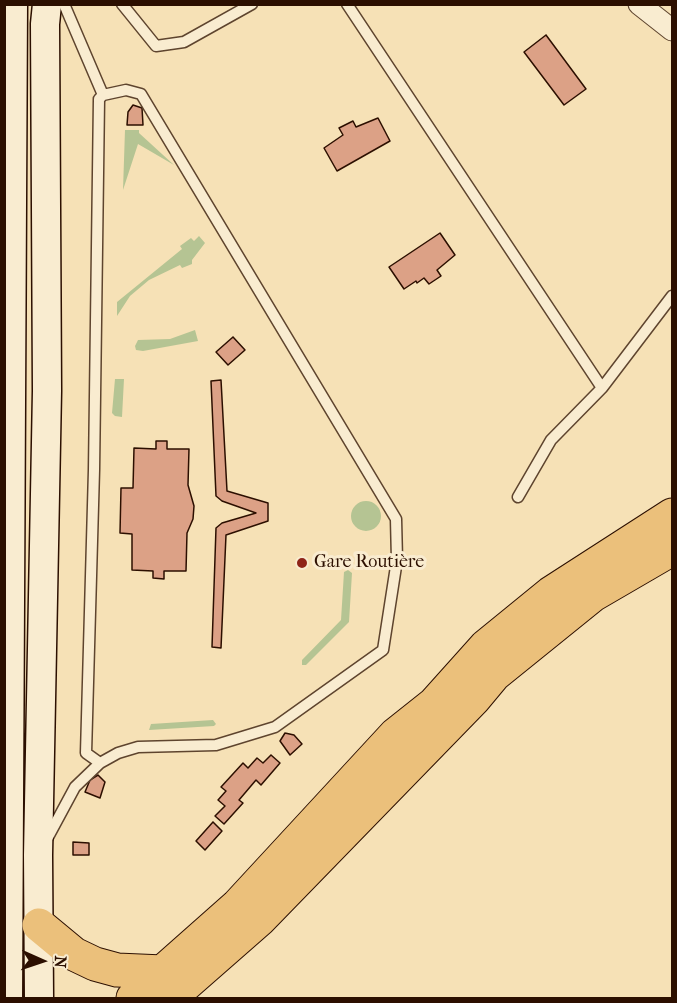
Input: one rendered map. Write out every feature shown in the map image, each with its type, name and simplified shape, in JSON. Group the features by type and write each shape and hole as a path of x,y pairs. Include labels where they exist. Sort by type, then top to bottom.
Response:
{"highway":[{"path":"167,986 395,735 434,704 486,646 551,593 672,515"},
{"path":"133,999 167,986 260,919 474,699 494,675 593,595 672,549"},
{"path":"39,925 75,954 95,964 167,986"}],"street":[{"path":"8,999 12,4"},
{"path":"39,999 38,855 47,391 45,24 47,4"},
{"path":"639,4 672,29"},
{"path":"8,625 44,623"}],"lane":[{"path":"64,4 104,95"},
{"path":"122,4 156,46 184,42 252,4"},
{"path":"347,4 602,388"},
{"path":"38,855 75,787 100,763 118,753 138,747 216,745 275,727 383,650 397,560 396,519 141,94 126,90 104,95 99,99 94,471 86,753 100,763"},
{"path":"518,497 551,440 602,388 672,296"}],"green space":[{"path":"125,130 139,130 139,133 174,165 138,144 123,190"},
{"path":"199,236 205,243 192,260 192,264 182,268 180,265 149,280 130,296 117,316 117,302 182,249 180,246 191,238 194,241"},
{"path":"195,330 198,341 143,351 136,350 138,340 170,339"},
{"path":"115,379 124,379 122,417 112,413"},
{"path":"366,501 377,505 381,516 377,527 366,531 355,527 351,516 355,505"},
{"path":"348,570 352,573 349,622 306,665 302,665 302,660 341,620 344,572"},
{"path":"213,720 216,724 214,726 149,730 151,724"}],"building":[{"path":"546,35 586,89 564,105 524,52"},
{"path":"133,105 142,108 143,125 127,125 128,112"},
{"path":"378,118 390,141 337,171 324,148 343,135 339,128 353,121 356,127"},
{"path":"440,233 455,255 437,270 441,276 429,284 424,278 404,289 389,267"},
{"path":"233,337 245,350 228,365 216,352"},
{"path":"221,380 227,491 268,503 268,521 226,535 221,648 212,647 216,528 222,523 256,513 222,501 216,496 211,381"},
{"path":"156,441 167,441 167,449 189,449 188,485 194,506 193,519 187,533 186,571 164,571 164,579 153,578 153,571 132,570 132,534 120,533 121,488 133,488 134,448 156,449"},
{"path":"285,733 294,735 302,744 290,755 280,741"},
{"path":"271,755 280,763 261,785 256,780 239,800 243,803 224,824 215,816 225,806 218,800 226,791 221,787 243,763 248,768 257,758 263,763"},
{"path":"98,775 105,782 100,798 85,792 90,780"},
{"path":"213,822 222,831 205,850 196,841"},
{"path":"73,842 89,843 89,855 73,855"}],"place":[{"name":"Gare Routière","path":"302,563"}]}
